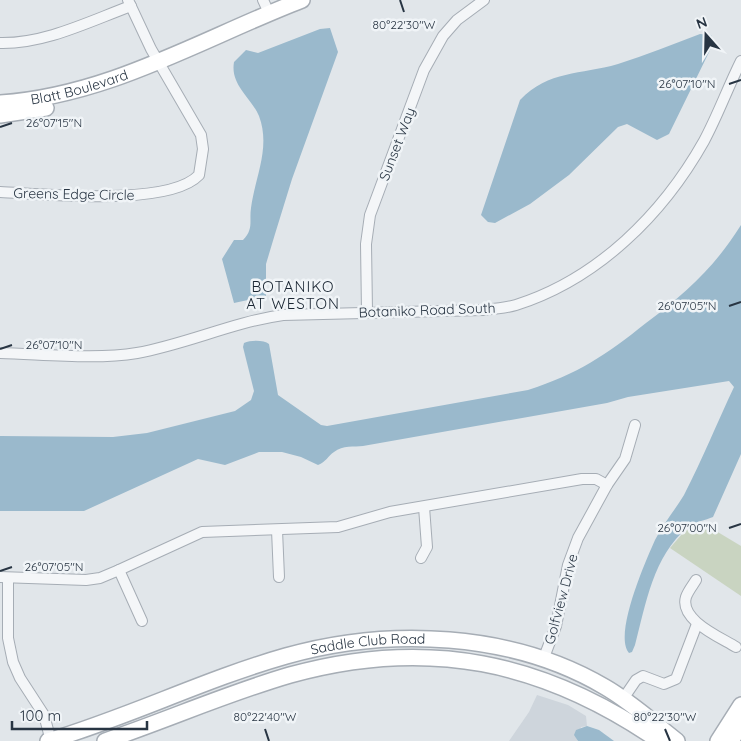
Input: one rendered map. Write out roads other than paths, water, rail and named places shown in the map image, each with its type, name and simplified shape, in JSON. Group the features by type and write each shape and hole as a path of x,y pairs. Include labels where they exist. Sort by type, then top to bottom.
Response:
{"street":[{"name":"Blatt Boulevard","path":"0,115 51,107 78,100 119,84 266,6 302,0"},
{"name":"Sunset Way","path":"367,312 366,244 370,216 421,79 433,51 444,36 457,20 484,0"},
{"path":"0,44 12,44 57,33 130,3"},
{"name":"Greens Edge Circle","path":"0,192 130,196 170,189 194,180 199,175 202,167 202,140 158,63 130,3"},
{"name":"Botaniko Road South","path":"0,353 119,356 139,353 254,319 284,315 483,310 514,306 545,295 593,267 636,231 663,201 687,168 704,140 741,61"},
{"name":"Blatt Boulevard","path":"0,103 22,102 68,93 113,80 158,63"},
{"name":"Golfview Drive","path":"543,660 556,626 568,565 578,538 607,485 628,454 635,425"},
{"path":"50,741 44,715 20,678 13,662 8,638 4,578 86,580 119,570 202,532 338,527 390,512 582,479 596,479 607,485"},
{"path":"421,558 425,552 427,541 424,507"},
{"path":"277,530 279,577"},
{"path":"119,570 142,621"},
{"path":"696,580 686,601 688,613 697,624 736,647"},
{"path":"623,699 632,684 643,676 664,684 676,680 697,624"},
{"name":"Saddle Club Road","path":"50,741 263,663 330,646 392,638 449,640 507,650 557,664 604,686 677,741"},
{"name":"Saddle Club Road","path":"105,741 285,677 354,662 391,657 482,662 514,669 576,692 622,716 659,741"},
{"path":"541,678 543,660"},
{"path":"718,741 741,705"},
{"path":"730,741 741,726"}],"water":[{"path":"330,28 338,52 292,179 266,264 266,296 234,303 222,259 234,240 243,240 249,232 253,196 263,151 263,140 259,116 238,84 235,77 234,62 246,50 258,53 320,29"},
{"path":"700,34 711,35 714,42 669,134 657,140 627,124 618,127 569,175 530,204 495,223 488,222 481,215 520,100 531,90 554,78 618,64"},
{"path":"741,225 741,454 713,517 688,527 666,552 652,582 632,652 629,653 625,644 625,631 639,580 655,540 684,495 734,387 729,381 628,397 607,403 363,446 345,447 334,452 318,465 301,457 282,452 259,452 225,465 198,459 84,511 0,511 0,436 113,437 147,433 235,411 251,400 254,391 243,347 244,343 247,342 261,341 269,344 278,395 321,425 327,426 528,390 546,384 577,370 604,354 674,301 710,267"},
{"path":"587,726 599,730 614,741 578,741 574,735 576,730"}],"district":[{"name":"BOTANIKO AT WESTON","path":"293,296"}]}
